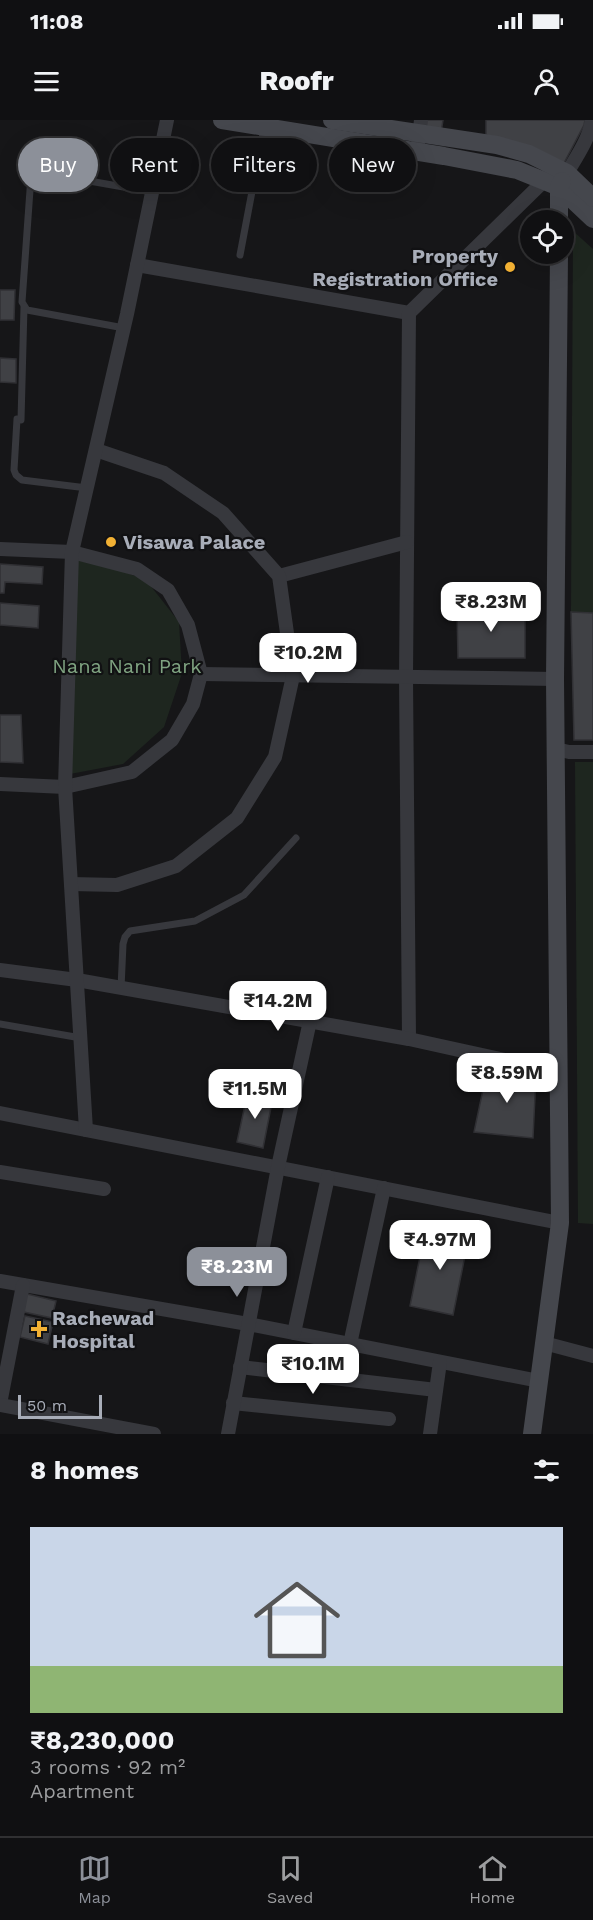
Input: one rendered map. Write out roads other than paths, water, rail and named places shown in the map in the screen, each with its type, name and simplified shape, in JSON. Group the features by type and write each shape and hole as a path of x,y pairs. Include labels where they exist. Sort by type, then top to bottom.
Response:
{"street":[{"path":"163,138 167,120"},
{"path":"222,120 556,176 593,219"},
{"path":"332,120 420,127 529,154 556,176 593,198"},
{"path":"409,1039 406,677 409,313 556,176 583,145 592,120"},
{"path":"417,152 420,127"},
{"path":"556,176 558,210"},
{"path":"86,1130 65,786 72,552 124,328 152,192"},
{"path":"532,1434 560,1223 555,679 559,264"},
{"path":"137,265 409,313"},
{"path":"71,884 117,885 176,866 237,819 275,757 293,676 279,576 224,513 164,473 96,450"},
{"path":"279,576 407,542"},
{"path":"0,549 72,552 137,568 168,590 188,625 201,674 192,704 172,740 132,772 65,786 0,784"},
{"path":"201,674 555,679"},
{"path":"556,749 569,752 593,752"},
{"path":"0,970 77,980 409,1039 560,1072"},
{"path":"228,1434 278,1167 310,1022"},
{"path":"0,1113 560,1223"},
{"path":"0,1172 104,1189"},
{"path":"294,1333 328,1177"},
{"path":"351,1344 384,1188"},
{"path":"0,1281 248,1324 539,1381"},
{"path":"23,1285 0,1405 154,1434"},
{"path":"544,1343 593,1356"},
{"path":"430,1434 440,1362"},
{"path":"240,1366 436,1390"},
{"path":"233,1403 389,1419"}],"lane":[{"path":"240,255 264,128"},
{"path":"87,488 22,480 14,470 19,420 24,307 22,302 31,176 38,172 110,185"},
{"path":"24,307 27,310 124,328"},
{"path":"121,988 123,944 130,931 195,921 244,895 296,838"},
{"path":"0,1024 81,1038"}],"place":[{"name":"Property Registration Office","path":"510,267"},
{"name":"Visawa Palace","path":"111,542"},
{"name":"Rachewad Hospital","path":"39,1329"}],"park label":[{"name":"Nana Nani Park","path":"127,666"}]}
